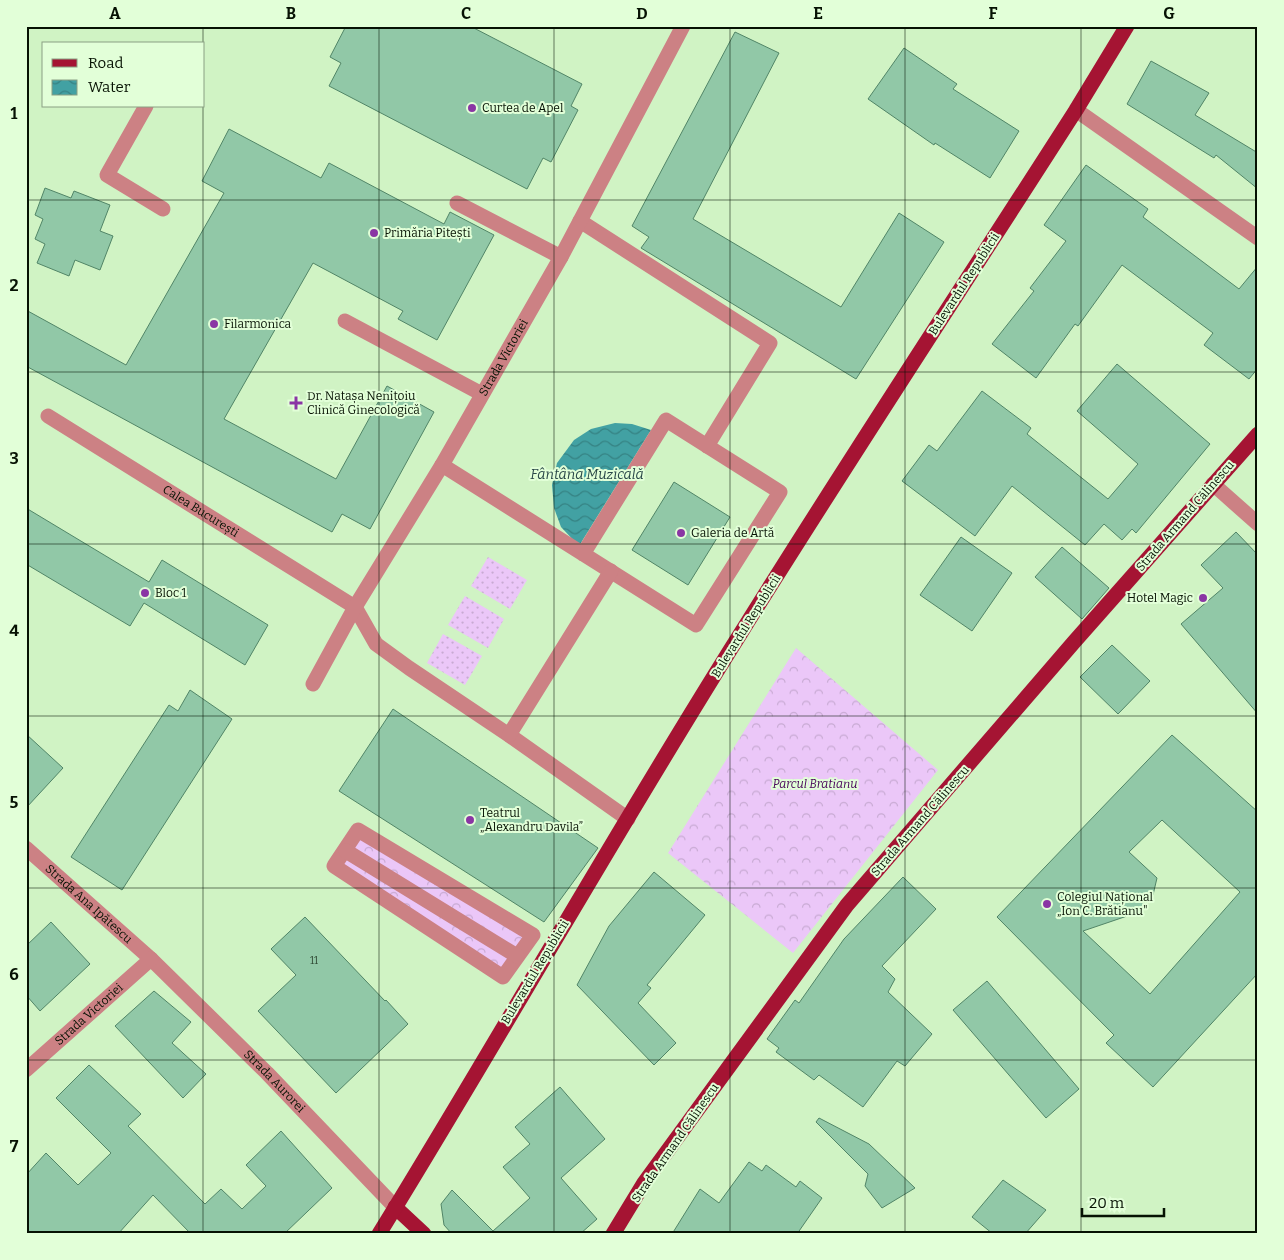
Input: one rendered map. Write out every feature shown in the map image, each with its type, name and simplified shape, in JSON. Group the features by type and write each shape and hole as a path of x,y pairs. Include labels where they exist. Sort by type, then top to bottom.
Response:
{"main road":[{"name":"Bulevardul Republicii","path":"379,1234 739,635 1076,110 1127,26"},
{"name":"Strada Armand Călinescu","path":"613,1234 644,1183 847,905 1074,642 1258,434"},
{"path":"395,1207 424,1234"}],"street":[{"name":"Strada Victoriei","path":"313,684 355,607 442,465 561,257 683,26"},
{"path":"145,108 107,175 163,209"},
{"path":"1076,110 1258,238"},
{"path":"457,203 561,257"},
{"path":"580,221 770,343 707,446"},
{"path":"345,321 482,394"},
{"name":"Calea București","path":"48,416 355,607"},
{"path":"442,465 583,554 696,625 780,492 666,420 583,554"},
{"path":"1213,484 1258,524"},
{"path":"509,735 610,571"},
{"path":"355,607 376,644 628,819"},
{"path":"358,830 533,935 517,956 503,976 334,866 346,851 358,830"},
{"name":"Strada Ana Ipătescu","path":"26,848 151,959"},
{"path":"346,851 517,956"},
{"name":"Strada Victoriei","path":"26,1070 151,959"},
{"name":"Strada Aurorei","path":"151,959 267,1073 395,1207"}],"green space":[{"path":"488,557 527,580 510,609 471,586"},
{"path":"465,596 504,619 488,648 448,625"},
{"path":"443,634 482,656 465,685 427,663"},
{"name":"Parcul Bratianu","path":"796,648 938,770 793,953 668,853"},
{"path":"359,835 528,936 517,951 349,850"},
{"path":"346,855 513,957 502,972 338,866"}],"water":[{"name":"Fântâna Muzicală","path":"615,423 632,424 651,430 579,546 561,527 554,508 552,485 557,463 574,440 591,429"}],"building":[{"name":"Curtea de Apel","path":"346,26 470,26 582,84 571,106 578,110 551,162 543,158 527,189 329,86 341,63 330,57"},
{"path":"735,32 779,53 693,219 841,307 899,213 944,242 856,379 641,248 649,237 632,226"},
{"path":"904,48 957,84 953,89 1019,131 990,178 935,143 934,145 868,99"},
{"path":"1151,61 1209,93 1195,115 1258,153 1258,189 1216,155 1214,158 1127,104"},
{"path":"229,129 321,178 329,163 444,224 450,212 494,235 437,340 398,319 403,311 313,263 224,419 336,479 387,386 434,412 370,529 342,514 332,532 26,366 26,310 126,365 224,193 202,181"},
{"path":"1086,165 1148,209 1143,217 1239,289 1258,266 1258,368 1249,379 1204,345 1213,333 1122,265 1078,326 1075,324 1036,378 992,344 1034,291 1030,288 1066,241 1044,225"},
{"path":"45,188 71,198 74,191 110,205 100,231 113,236 100,270 75,260 69,276 37,263 45,244 35,239 43,219 35,215"},
{"path":"1117,364 1210,444 1136,533 1132,529 1122,540 1104,524 1085,545 1012,486 975,536 902,481 929,445 937,451 982,391 1031,428 1027,434 1108,499 1138,464 1077,411"},
{"name":"Galeria de Artă","path":"674,482 730,517 688,585 632,550"},
{"name":"Bloc 1","path":"26,508 149,582 162,560 268,625 245,665 144,603 130,626 26,564"},
{"path":"1236,532 1258,555 1258,714 1181,624 1223,588 1201,565"},
{"path":"961,537 1012,573 972,631 920,595"},
{"path":"1062,547 1109,588 1082,619 1035,577"},
{"path":"1112,645 1150,681 1118,714 1080,677"},
{"path":"190,690 232,719 122,890 71,857 169,705 178,711"},
{"name":"Teatrul „Alexandru Davila”","path":"393,709 598,848 544,922 339,791"},
{"path":"26,734 63,768 26,808"},
{"name":"Colegiul Național „Ion C. Brătianu\"","path":"1172,735 1258,812 1258,973 1153,1087 1106,1043 1114,1035 997,917","holes":["1162,820 1240,892 1150,994 1083,931 1136,913 1153,895 1157,878 1129,852"]},
{"path":"654,872 705,915 647,985 651,988 638,1003 676,1043 654,1065 577,985 609,926"},
{"path":"903,877 936,909 882,966 895,979 888,992 932,1034 905,1066 897,1061 863,1107 819,1075 814,1080 776,1052 779,1048 767,1039 795,1000 799,1003 844,939"},
{"path":"305,917 408,1024 336,1093 258,1011 296,975 271,949"},
{"path":"51,922 90,964 40,1011 26,995 26,946"},
{"path":"987,981 1079,1089 1046,1118 953,1010"},
{"path":"154,991 191,1022 172,1043 206,1074 183,1098 115,1026"},
{"path":"89,1065 141,1114 128,1126 205,1204 221,1189 242,1209 266,1186 246,1165 281,1131 332,1188 284,1234 191,1234 153,1195 118,1234 26,1234 26,1175 46,1153 78,1185 111,1153 56,1098"},
{"path":"560,1087 605,1139 561,1178 597,1219 580,1234 452,1234 444,1225 441,1204 452,1190 493,1231 530,1198 503,1167 530,1144 515,1127"},
{"path":"819,1118 869,1144 915,1188 882,1208 865,1186 868,1174 816,1122"},
{"path":"749,1162 762,1171 766,1165 796,1187 800,1181 822,1198 797,1234 672,1234 700,1189 719,1203"},
{"path":"1003,1180 1046,1210 1025,1234 993,1234 972,1217"}],"place":[{"name":"Curtea de Apel","path":"472,108"},
{"name":"Primăria Pitești","path":"374,233"},
{"name":"Filarmonica","path":"214,324"},
{"name":"Dr. Natașa Nenițoiu Clinică Ginecologică","path":"296,403"},
{"name":"Galeria de Artă","path":"681,533"},
{"name":"Bloc 1","path":"145,593"},
{"name":"Hotel Magic","path":"1203,598"},
{"name":"Teatrul „Alexandru Davila”","path":"470,820"},
{"name":"Colegiul Național „Ion C. Brătianu\"","path":"1047,904"}]}
